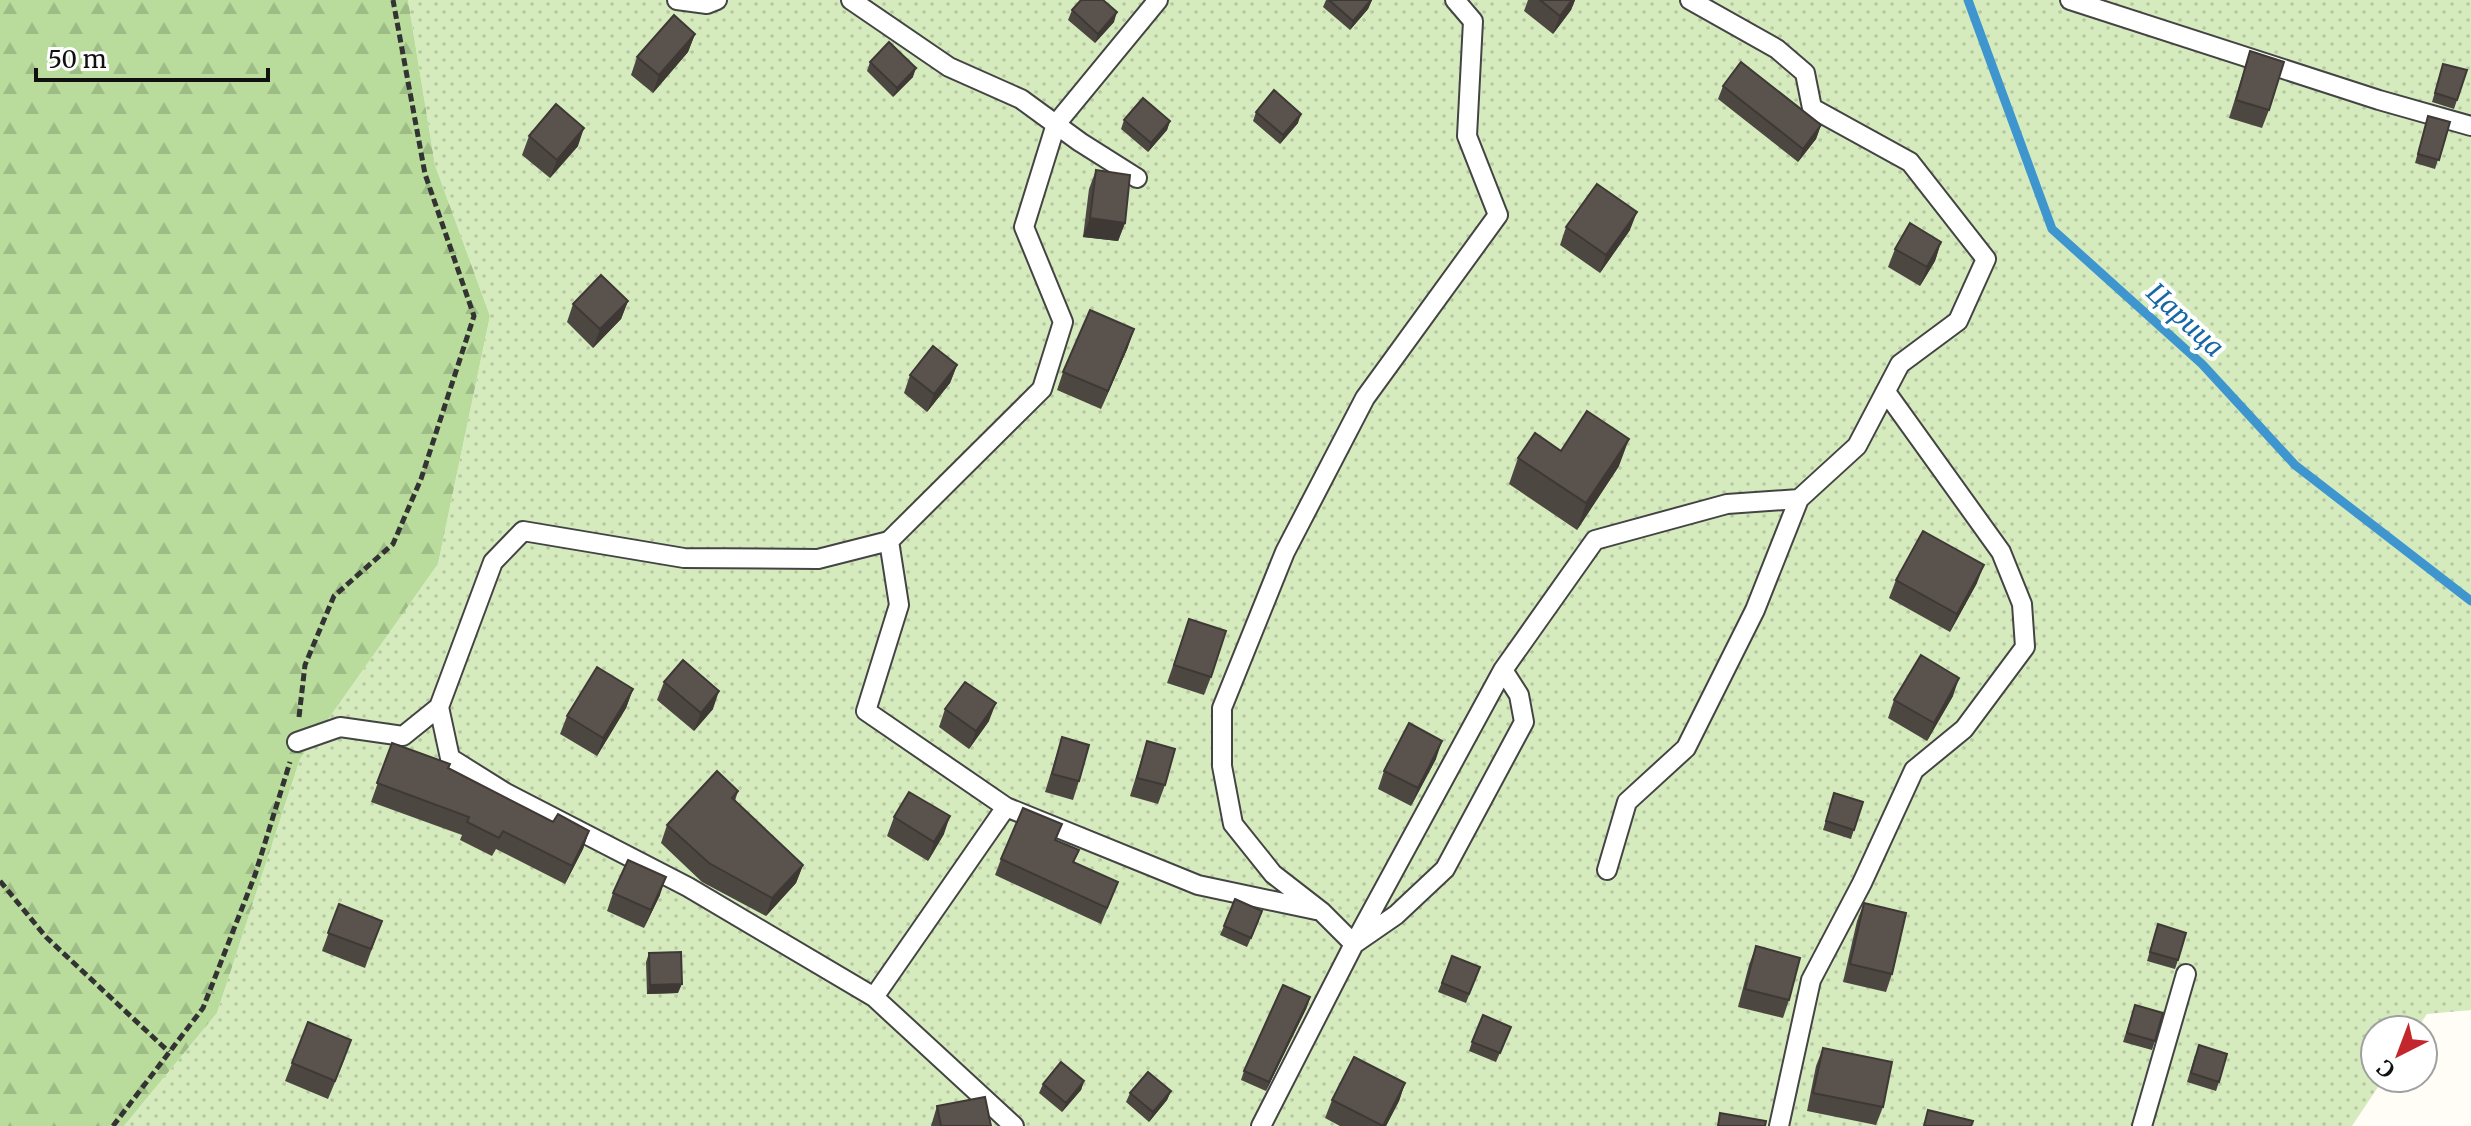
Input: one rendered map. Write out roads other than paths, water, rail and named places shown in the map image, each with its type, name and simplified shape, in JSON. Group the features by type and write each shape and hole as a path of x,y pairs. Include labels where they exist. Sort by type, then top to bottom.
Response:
{"lane":[{"path":"677,0 707,4 717,0"},
{"path":"851,0 949,67 1021,99 1137,178"},
{"path":"297,742 340,727 403,736 439,707 493,562 523,531 684,558 818,559 889,541 1042,389 1063,322 1024,227 1056,124 1158,0"},
{"path":"1354,944 1322,912 1273,874 1233,824 1222,766 1222,708 1285,552 1365,398 1498,215 1467,136 1473,21 1455,0"},
{"path":"1607,870 1627,802 1686,748 1755,610 1799,499 1857,446 1900,364 1958,321 1986,259 1910,162 1812,108 1805,73 1777,49 1690,0"},
{"path":"2070,0 2379,100 2471,126"},
{"path":"1779,1126 1811,980 1862,883 1914,770 1964,729 2025,647 2022,604 2001,552 1886,392"},
{"path":"1261,1126 1354,944 1503,670 1595,540 1727,504 1799,499"},
{"path":"889,541 899,605 866,711 1006,807 1198,885 1322,912"},
{"path":"1354,944 1396,915 1445,869 1524,722 1519,695 1503,670"},
{"path":"439,707 450,758 506,793 688,887 874,997 1014,1126"},
{"path":"874,997 1006,807"},
{"path":"2142,1126 2186,974"}],"waterway":[{"name":"Царица","path":"1968,0 2052,229 2202,364 2295,465 2471,601"}]}
